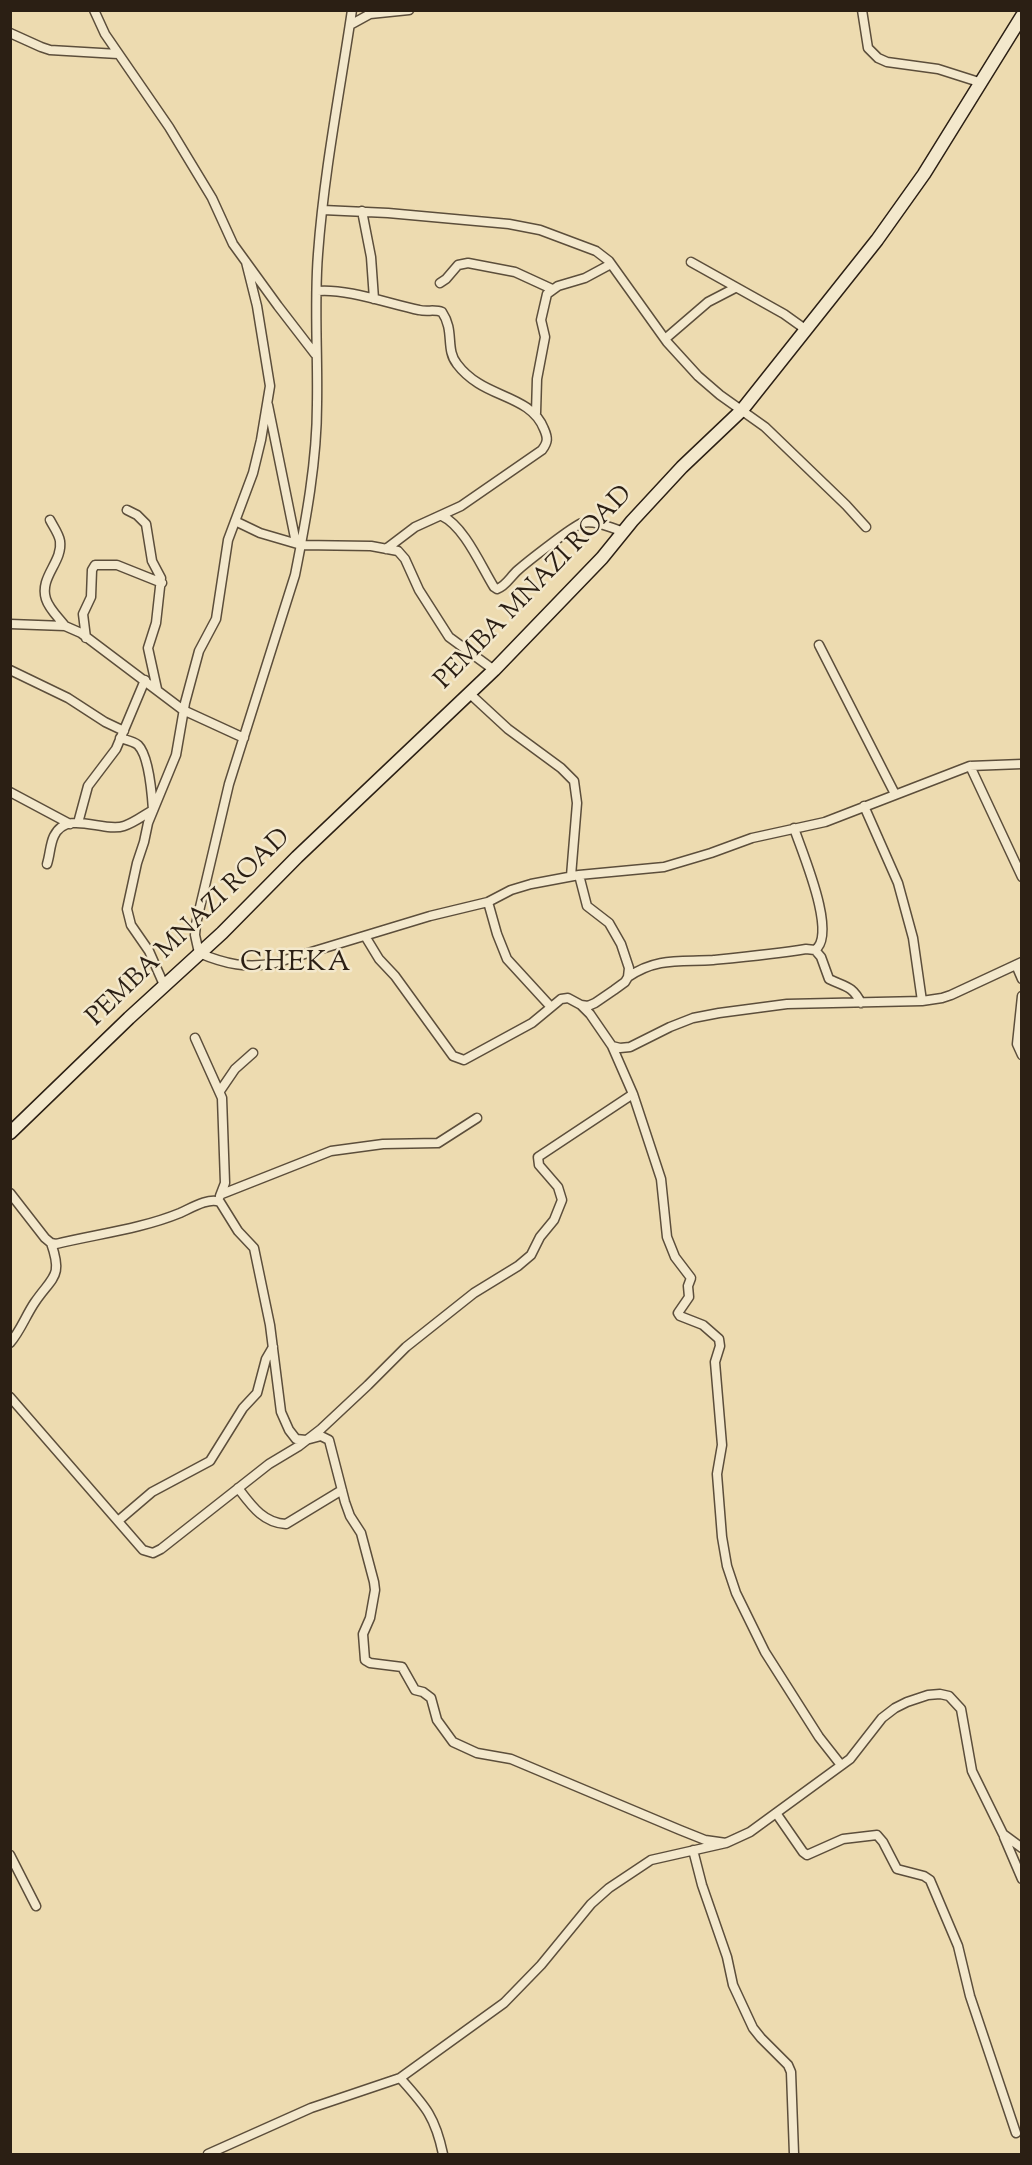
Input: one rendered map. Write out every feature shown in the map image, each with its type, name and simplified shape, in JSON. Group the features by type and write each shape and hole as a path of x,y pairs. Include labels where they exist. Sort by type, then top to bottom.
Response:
{"main road":[{"name":"PEMBA MNAZI ROAD","path":"10,1133 494,670 602,558 682,467 742,411 877,240 924,174 1016,34 1022,16"}],"street":[{"path":"94,10 105,34 169,127 212,198 233,244 316,354"},
{"path":"352,10 333,131 318,254 316,441 298,544 295,576 229,784 197,914 195,935 200,953 217,961 235,965 261,966 430,916 488,902 521,887 575,875 664,867 752,838 825,822 970,766 1022,764"},
{"path":"350,25 370,14 409,10"},
{"path":"862,10 868,48 878,58 887,62 938,69 982,83"},
{"path":"10,33 50,50 118,54"},
{"path":"323,210 362,211 509,224 540,230 596,252 610,264 665,339 698,376 765,427 866,527"},
{"path":"362,211 371,257 374,299"},
{"path":"164,985 149,951 128,918 128,909 137,863 153,810 176,755 183,710 199,651 216,619 228,540 257,460 270,386 246,262"},
{"path":"691,262 784,314 805,329"},
{"path":"440,283 447,279 458,265 468,263 515,272 552,289"},
{"path":"386,549 415,527 442,516 477,495 542,450 547,444 548,439 536,413 537,379 545,337 541,320 547,294 552,289 585,278 610,264"},
{"path":"665,339 708,302 735,288"},
{"path":"316,291 324,290 423,311 442,312 450,329 452,355 461,369 477,383 536,413"},
{"path":"267,401 298,544"},
{"path":"127,510 143,520 149,529 151,554 162,583 156,623 148,648 157,689"},
{"path":"442,516 459,529 497,589 504,586 516,572 581,523 592,522 624,532"},
{"path":"50,519 58,535 60,547 47,576 45,592 48,604 65,626 86,638 145,680 183,710 244,738"},
{"path":"235,521 260,533 298,544 371,546 398,551 405,559 419,590 449,637 494,670"},
{"path":"86,638 83,614 91,597 94,565 117,565 162,583"},
{"path":"10,624 65,626"},
{"path":"819,645 895,794"},
{"path":"10,670 68,698 134,743 141,750 152,788 153,810"},
{"path":"47,864 53,838 59,829 74,823 88,786 111,757 145,680"},
{"path":"469,693 507,729 561,768 574,781 577,803 575,875 587,906 609,923 621,944 629,969 625,982 595,1003 588,1006 581,1005"},
{"path":"970,766 1022,877"},
{"path":"10,792 74,823 101,827 125,826 153,810"},
{"path":"864,806 898,884 913,938 922,1001"},
{"path":"794,828 819,898 822,935 820,945 815,950"},
{"path":"488,902 507,959 551,1007"},
{"path":"365,936 379,959 395,976 453,1056 459,1060 464,1060 532,1023 561,999 568,998 581,1005 590,1014 612,1046 633,1094 661,1179 667,1236 675,1257 691,1278 688,1286 689,1297 678,1313 680,1316 704,1325 719,1339 720,1346 715,1362 722,1445 717,1474 722,1537 727,1566 736,1593 765,1652 819,1737 841,1765"},
{"path":"628,977 645,967 674,960 714,960 806,949 815,950 821,957 829,979 848,986 856,992 861,1003"},
{"path":"612,1046 630,1047 693,1018 719,1013 788,1004 922,1001 946,997 1019,964 1022,978"},
{"path":"1022,996 1017,1044 1022,1055"},
{"path":"195,1038 220,1091 224,1131 225,1183 219,1197"},
{"path":"220,1091 235,1069 253,1053"},
{"path":"10,1397 143,1550 153,1552 161,1550 269,1464 306,1440 368,1385 406,1347 474,1293 518,1266 531,1255 540,1237 554,1220 562,1200 558,1187 539,1165 538,1157 633,1094"},
{"path":"51,1243 56,1244 134,1227 219,1197 331,1151 383,1144 438,1143 477,1118"},
{"path":"10,1193 32,1223 51,1243 57,1264 54,1277 35,1302 21,1329 10,1343"},
{"path":"219,1197 238,1231 254,1248 264,1288 274,1347 281,1412 294,1438 300,1440 321,1436 327,1438 332,1448 350,1516 361,1533 375,1590 370,1617 363,1634 365,1660 370,1663 402,1667 415,1690 431,1698 437,1720 446,1730 450,1741 477,1754 511,1759 705,1840 726,1843"},
{"path":"118,1521 152,1492 210,1461 243,1408 257,1393 266,1359 274,1347"},
{"path":"238,1488 262,1516 286,1524 342,1490"},
{"path":"208,2154 311,2108 400,2078 504,2003 541,1965 591,1904 609,1888 651,1860 726,1843 750,1832 850,1759 882,1718 895,1708 928,1695 949,1696 961,1709 972,1771 1022,1879"},
{"path":"776,1813 807,1855 843,1839 874,1835 883,1842 897,1869 924,1876 930,1880 958,1946 970,1996 1016,2133"},
{"path":"1003,1834 1022,1848"},
{"path":"693,1850 702,1885 728,1957 733,1985 753,2028 788,2065 791,2072 794,2154"},
{"path":"10,1855 36,1906"},
{"path":"400,2078 433,2120 443,2154"}],"district":[{"name":"CHEKA","path":"296,965"}]}
